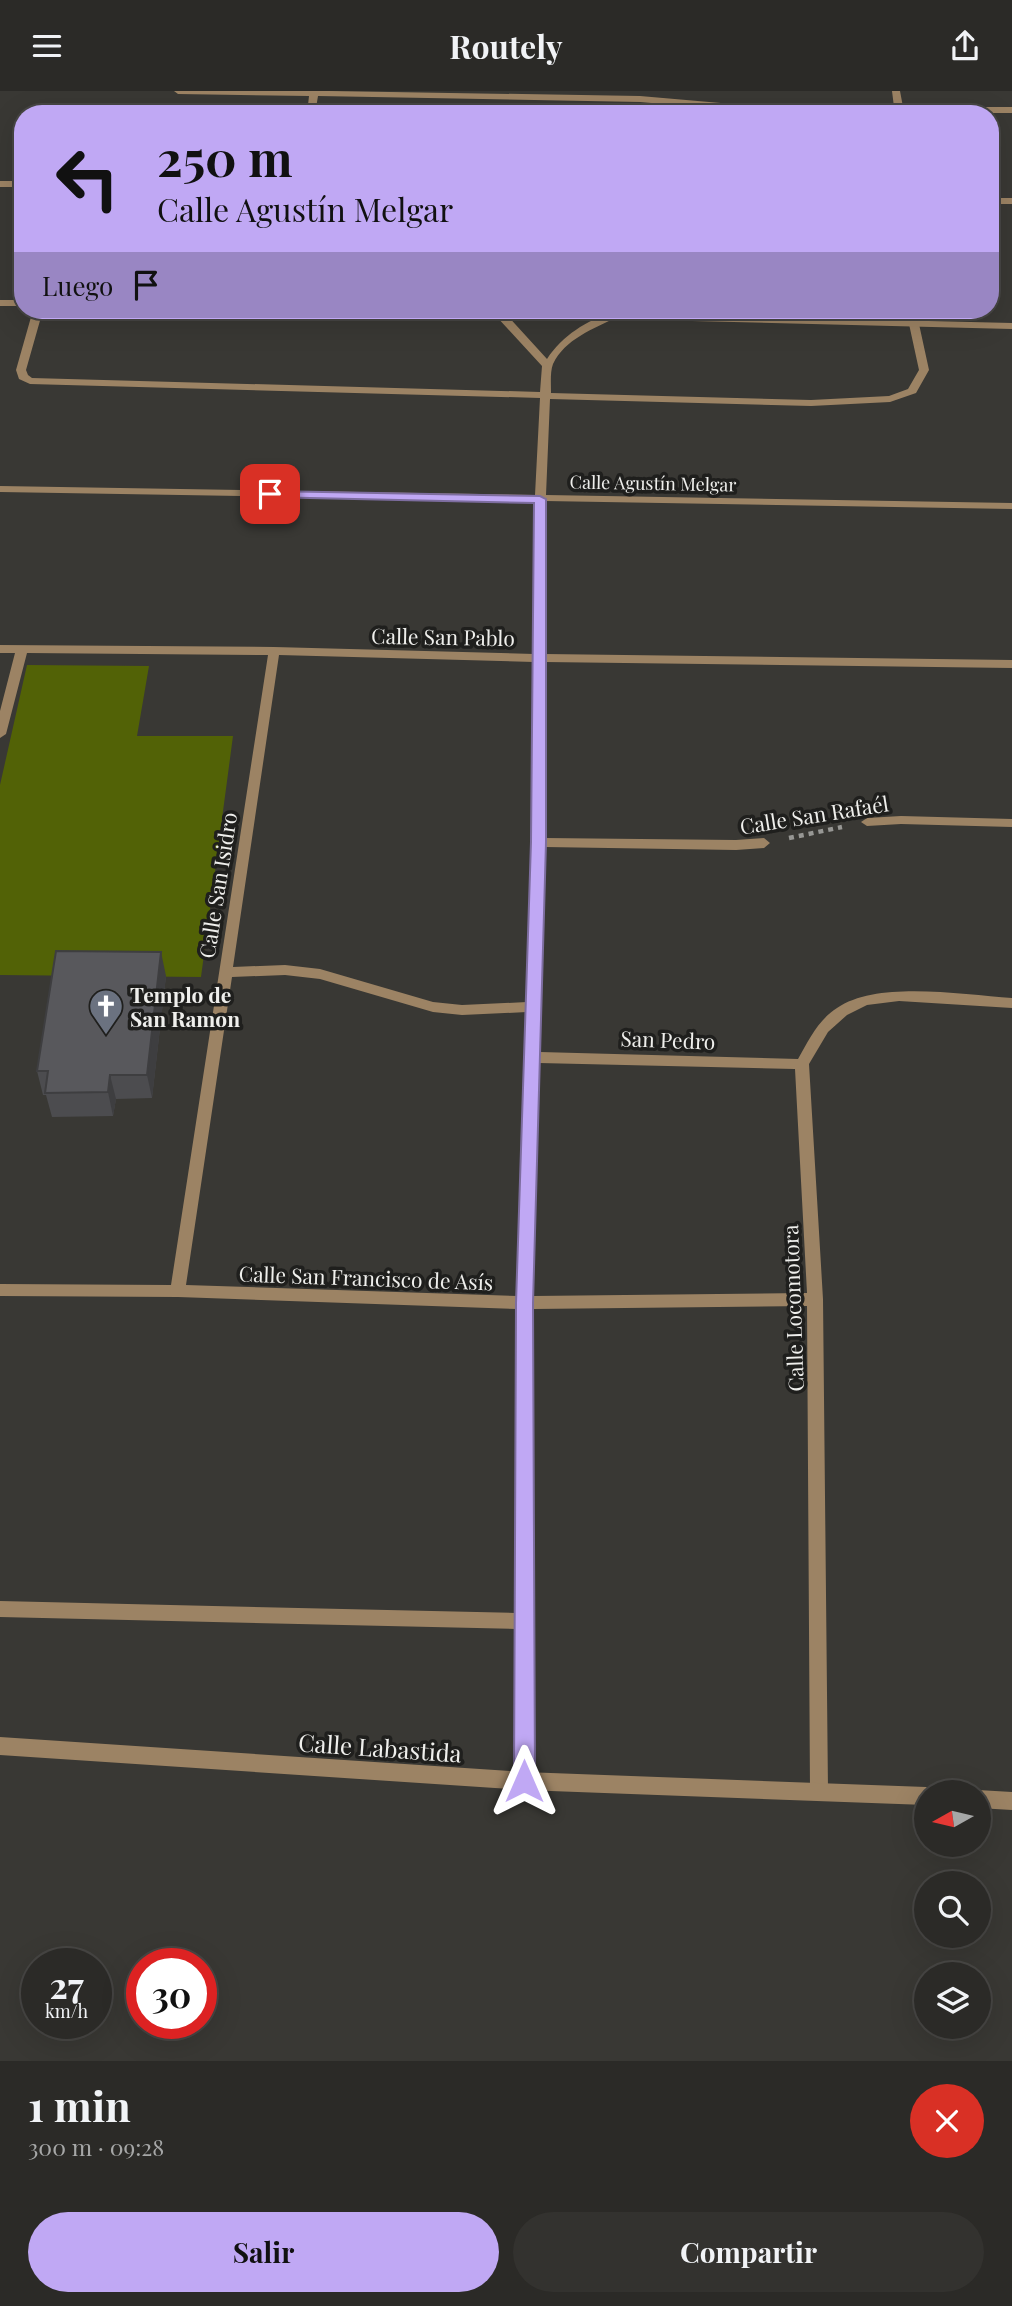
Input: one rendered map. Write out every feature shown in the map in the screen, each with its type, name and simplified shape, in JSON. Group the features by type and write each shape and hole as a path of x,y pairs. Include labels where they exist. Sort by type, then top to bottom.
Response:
{"street":[{"path":"178,91 314,92 493,101 640,99 668,105"},
{"path":"35,319 21,370 23,377 30,381 811,403 890,399 912,391 924,370 914,324"},
{"path":"505,319 547,366"},
{"path":"524,1781 525,1303 538,842 540,499 547,366 561,346 576,333 605,319"},
{"path":"807,319 1012,325"},
{"name":"Calle Agustín Melgar","path":"0,489 1012,506"},
{"name":"Calle San Pablo","path":"0,649 1012,663"},
{"path":"0,734 22,649"},
{"name":"Calle San Isidro","path":"178,1291 274,651"},
{"name":"Calle San Rafaél","path":"867,822 901,820 1012,823"},
{"name":"Calle San Rafaél","path":"538,842 736,845 764,843"},
{"path":"225,972 285,970 320,974 433,1007 462,1010 534,1007"},
{"path":"803,1064 822,1028 842,1011 865,1000 899,996 1012,1003"},
{"name":"San Pedro","path":"533,1056 803,1064"},
{"name":"Calle Locomotora","path":"803,1064 815,1299 819,1790"},
{"name":"Calle San Francisco de Asís","path":"0,1290 178,1291 525,1303 815,1299"},
{"path":"0,1609 525,1621"},
{"name":"Calle Labastida","path":"0,1746 524,1781 914,1795"},
{"path":"991,1800 1012,1801"}],"path":[{"name":"Calle San Rafaél","path":"764,843 867,822"}],"green space":[{"path":"27,665 149,666 137,736 233,736 201,977 0,975 0,785"}],"building":[{"name":"Templo de San Ramon","path":"56,951 161,952 147,1075 110,1075 108,1092 45,1093 48,1071 37,1071"}],"place":[{"name":"Templo de San Ramon","path":"106,1036"}],"route":[{"path":"270,494 540,499 538,842 525,1303 524,1781"}]}
